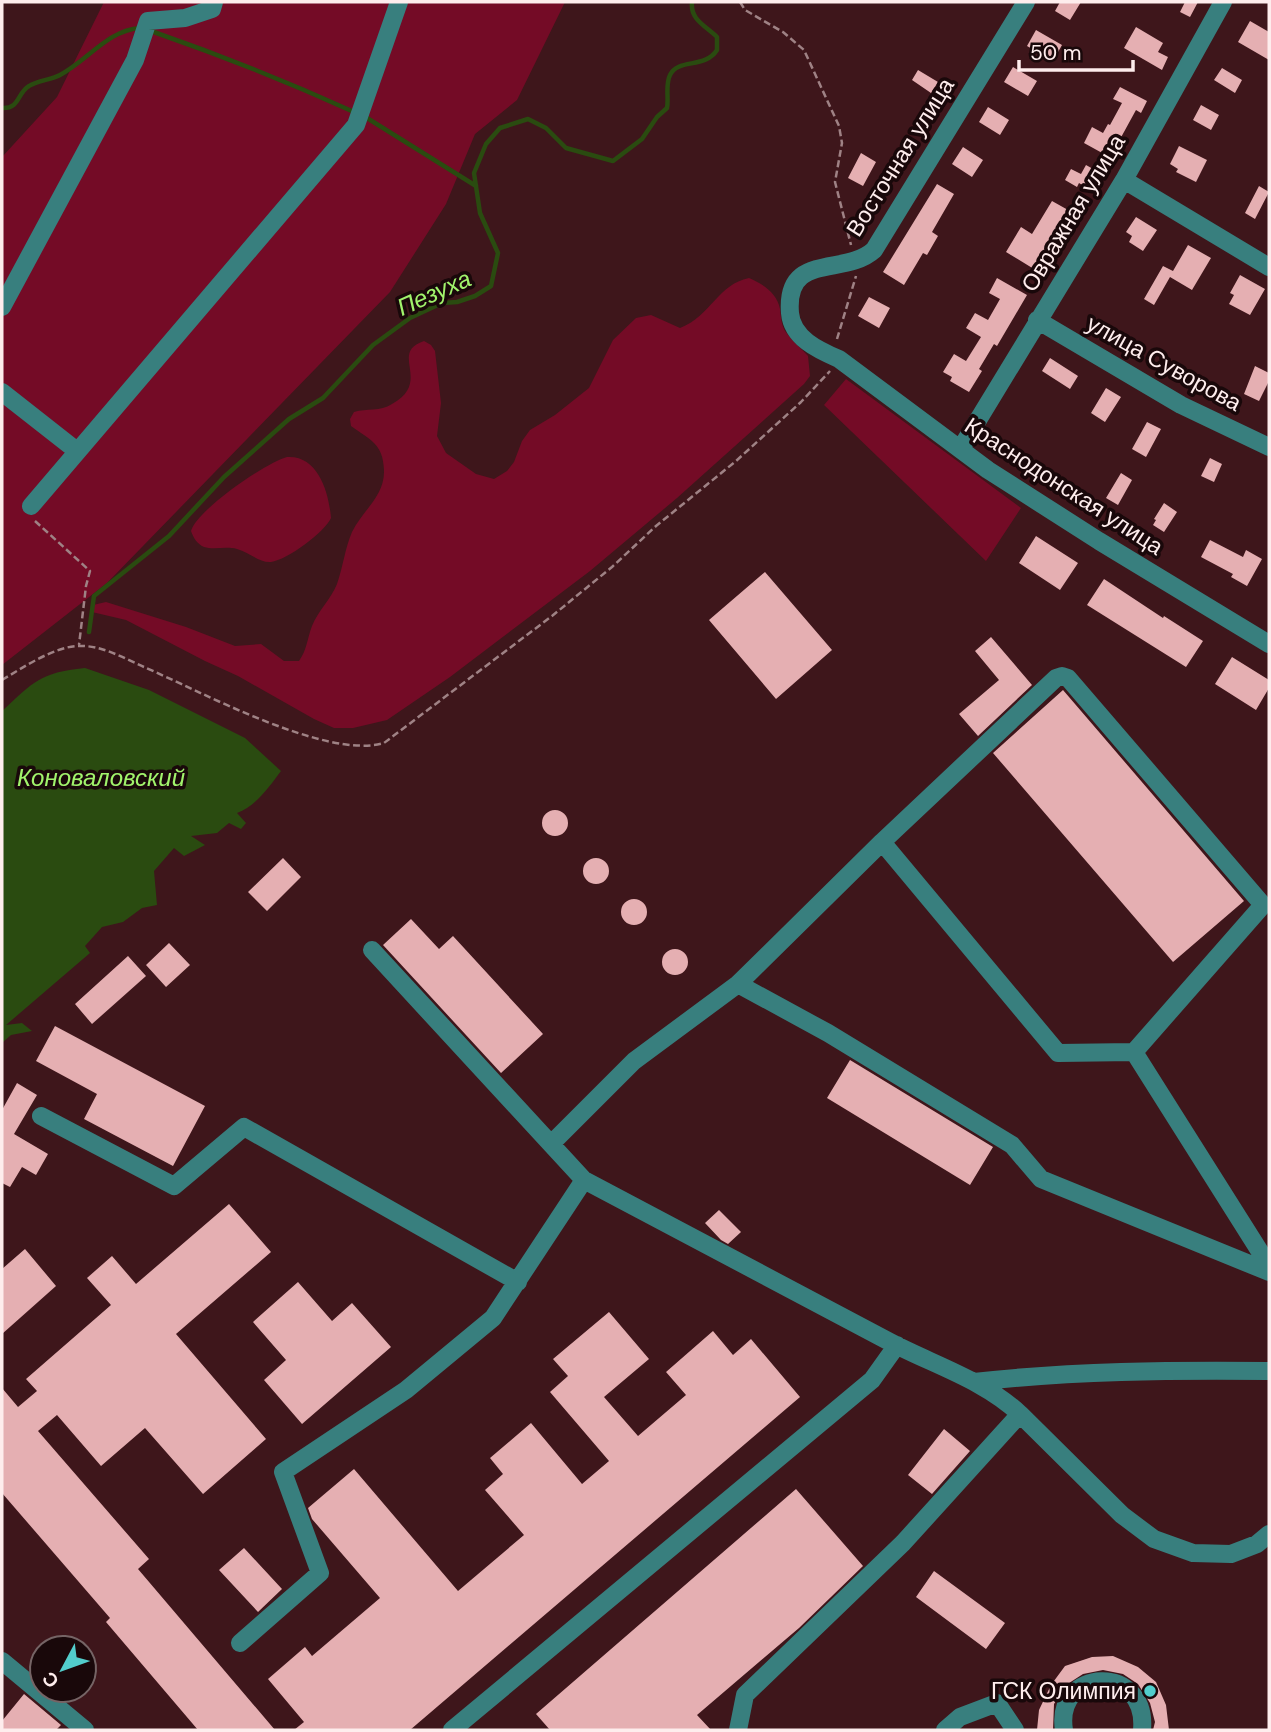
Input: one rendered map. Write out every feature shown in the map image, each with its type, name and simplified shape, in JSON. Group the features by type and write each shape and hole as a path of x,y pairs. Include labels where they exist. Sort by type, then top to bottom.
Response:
{"street":[{"path":"2,307 135,60 148,22 185,18 212,9 214,2"},
{"path":"31,506 356,125 399,2"},
{"name":"Восточная улица","path":"839,359 821,351 795,331 790,318 790,292 807,272 856,261 874,250 1026,2"},
{"name":"Овражная улица","path":"961,448 1124,180 1223,2"},
{"path":"1124,180 1269,267"},
{"name":"улица Суворова","path":"1037,320 1181,405 1269,447"},
{"name":"Краснодонская улица","path":"839,359 988,470 1269,644"},
{"path":"2,392 77,452"},
{"path":"551,1144 634,1061 738,984 882,842 1056,678 1069,678 1263,905 1134,1052 1058,1053 882,842"},
{"path":"372,950 584,1180 974,1382 1007,1402 1122,1515 1154,1539 1193,1553 1231,1555 1257,1544 1269,1534"},
{"path":"738,984 828,1032 1012,1145 1041,1179 1269,1272"},
{"path":"1134,1052 1269,1266"},
{"path":"41,1116 174,1186 244,1127 518,1282"},
{"path":"240,1643 320,1573 283,1472 406,1390 492,1318 584,1180"},
{"path":"452,1730 872,1380 898,1345"},
{"path":"974,1382 1040,1375 1172,1370 1269,1371"},
{"path":"738,1730 745,1695 903,1543 1020,1414"},
{"path":"2,1661 85,1730"},
{"path":"1064,1730 1063,1715 1074,1692 1097,1681 1110,1681 1122,1686 1139,1704 1143,1718 1142,1730"},
{"path":"945,1730 960,1717 997,1703 1015,1730"}],"path":[{"path":"2,680 60,650 79,645 110,652 279,727 355,746 384,743 552,616 612,567 801,402 839,359 836,338 854,287 856,261 835,182 842,143 839,126 804,50 783,32 745,10 740,2"},
{"path":"31,506 31,517 90,571 79,645"}],"shaded area":[{"path":"104,2 565,2 517,100 475,134 446,204 390,292 107,583 2,665 2,157 57,97"},
{"path":"749,278 773,294 785,331 808,356 810,376 804,384 677,498 590,571 450,677 387,720 353,728 334,728 126,620 92,612 93,605 106,602 186,627 235,646 261,644 284,661 299,661 310,631 337,584 352,532 377,496 383,479 383,461 378,448 351,426 350,419 354,412 383,408 404,395 411,377 409,360 414,346 424,341 435,351 441,403 437,436 446,453 476,474 494,479 507,471 514,462 522,441 530,430 555,415 589,388 613,340 636,318 651,315 680,328 691,323 738,281"},
{"path":"846,379 1021,508 986,561 824,405"},
{"path":"287,457 307,462 325,488 331,518 314,538 271,562 262,561 237,549 208,548 197,542 191,531 205,511 264,468"}],"water":[{"name":"Коноваловский","path":"85,668 149,690 245,738 281,771 256,801 237,813 246,823 241,829 229,823 217,833 191,836 205,845 184,856 174,848 154,871 157,905 142,908 123,922 102,927 85,946 90,953 6,1025 22,1023 32,1031 11,1035 2,1043 2,711 39,680 57,673"}],"building":[{"path":"1060,2 1081,2 1070,20 1055,11"},
{"path":"1185,2 1198,2 1190,17 1180,12"},
{"path":"1250,21 1269,32 1269,60 1238,42"},
{"path":"1136,27 1163,43 1158,52 1168,57 1162,70 1124,48"},
{"path":"1036,30 1062,45 1053,61 1027,46"},
{"path":"1013,67 1037,81 1028,96 1004,82"},
{"path":"1222,68 1242,80 1235,93 1214,80"},
{"path":"918,70 938,82 931,93 912,80"},
{"path":"1120,87 1147,101 1141,113 1136,110 1113,152 1107,148 1104,154 1084,143 1092,127 1103,133 1108,124 1110,125 1122,103 1113,99"},
{"path":"1201,105 1219,115 1211,130 1193,120"},
{"path":"988,107 1009,120 1000,135 979,122"},
{"path":"1179,146 1207,160 1196,182 1176,172 1178,169 1170,164"},
{"path":"963,147 983,160 972,177 952,164"},
{"path":"861,153 876,162 863,186 848,178"},
{"path":"1086,165 1102,174 1092,191 1079,183 1077,187 1065,180 1071,169 1081,174"},
{"path":"937,184 954,194 932,232 938,236 927,255 923,253 904,285 883,272"},
{"path":"1259,186 1269,192 1255,219 1245,213"},
{"path":"1052,201 1077,215 1042,274 1006,252 1021,227 1032,234"},
{"path":"1136,217 1157,230 1143,251 1129,242 1132,236 1126,232"},
{"path":"1188,245 1211,258 1192,290 1170,277 1154,305 1144,299 1163,266 1173,271"},
{"path":"1240,275 1265,289 1250,315 1229,304 1234,295 1230,293"},
{"path":"997,278 1027,295 997,346 994,344 979,369 982,371 969,392 950,381 952,377 943,372 954,354 966,361 981,337 966,328 975,313 988,320 1000,299 989,293"},
{"path":"869,297 890,308 879,328 858,316"},
{"path":"1050,358 1078,376 1070,389 1042,371"},
{"path":"1255,366 1269,373 1269,381 1259,401 1244,394"},
{"path":"1106,388 1121,397 1105,422 1091,413"},
{"path":"1147,422 1161,429 1146,457 1132,449"},
{"path":"1210,458 1222,464 1214,482 1201,476"},
{"path":"1121,473 1132,480 1118,505 1106,498"},
{"path":"1164,503 1177,512 1164,532 1153,525"},
{"path":"1036,536 1078,563 1060,590 1019,563"},
{"path":"1210,540 1243,557 1246,550 1262,559 1247,586 1231,577 1233,574 1201,557"},
{"path":"765,572 832,650 776,699 709,620"},
{"path":"1104,579 1203,641 1186,667 1087,605"},
{"path":"991,637 1032,685 978,736 959,714 999,680 975,651"},
{"path":"1232,657 1269,680 1269,688 1256,710 1215,684"},
{"path":"1063,690 1244,901 1173,962 993,753"},
{"path":"555,810 564,814 568,823 564,832 555,836 546,832 542,823 546,814"},
{"path":"283,858 301,877 267,911 248,892"},
{"path":"596,858 605,862 609,871 605,880 596,884 587,880 583,871 587,862"},
{"path":"634,899 643,903 647,912 643,921 634,925 625,921 621,912 625,903"},
{"path":"411,919 439,949 453,936 543,1034 501,1073 383,945"},
{"path":"169,943 190,965 166,987 146,965"},
{"path":"675,949 684,953 688,962 684,971 675,975 666,971 662,962 666,953"},
{"path":"128,956 146,976 92,1024 75,1004"},
{"path":"55,1026 205,1106 173,1166 84,1119 97,1094 36,1061"},
{"path":"850,1060 993,1147 970,1185 827,1098"},
{"path":"17,1083 37,1095 14,1134 48,1154 36,1175 22,1167 10,1187 2,1183 2,1110"},
{"path":"229,1204 271,1252 176,1334 266,1439 203,1494 145,1428 101,1466 57,1415 38,1431 149,1559 138,1569 275,1730 198,1730 106,1622 110,1618 2,1493 2,1388 18,1407 37,1391 26,1379 111,1305 87,1278 112,1256 136,1284"},
{"path":"719,1210 741,1232 728,1244 705,1223"},
{"path":"25,1249 56,1286 2,1334 2,1269"},
{"path":"298,1282 332,1321 352,1303 391,1347 302,1424 264,1380 286,1360 253,1322"},
{"path":"609,1312 649,1359 604,1397 638,1436 686,1395 666,1372 713,1331 733,1355 751,1339 800,1397 410,1730 294,1730 304,1722 268,1679 305,1647 312,1656 380,1598 312,1519 308,1508 354,1469 458,1591 524,1535 485,1490 503,1474 490,1458 531,1423 582,1484 609,1461 550,1392 568,1376 553,1359"},
{"path":"944,1429 970,1451 932,1494 908,1475"},
{"path":"796,1489 863,1566 799,1628 697,1715 711,1730 550,1730 536,1714"},
{"path":"244,1548 282,1589 258,1612 219,1570"},
{"path":"934,1571 1005,1623 986,1649 916,1597"},
{"name":"ГСК Олимпия","path":"1113,1656 1138,1667 1156,1682 1166,1705 1169,1730 1153,1730 1155,1722 1150,1703 1138,1684 1123,1674 1103,1670 1083,1674 1066,1685 1054,1704 1053,1730 1037,1730 1039,1710 1051,1685 1065,1666 1092,1657"},
{"path":"24,1694 28,1697 28,1704 36,1704 61,1725 56,1730 2,1730 2,1721"}],"waterway":[{"name":"Пезуха","path":"89,632 94,596 169,536 224,477 289,419 323,398 373,345 410,318 442,303 457,302 475,296 491,286 498,253 480,213 474,173 486,144 500,128 528,119 546,128 566,148 613,161 642,139 657,117 667,108 668,83 674,70 706,60 717,50 717,37 696,18 692,2"},
{"path":"2,108 12,106 29,86 60,75 118,34 140,28"},
{"path":"151,31 254,69 354,112"},
{"path":"367,118 476,186"}],"place":[{"name":"ГСК Олимпия","path":"1150,1691"}]}
